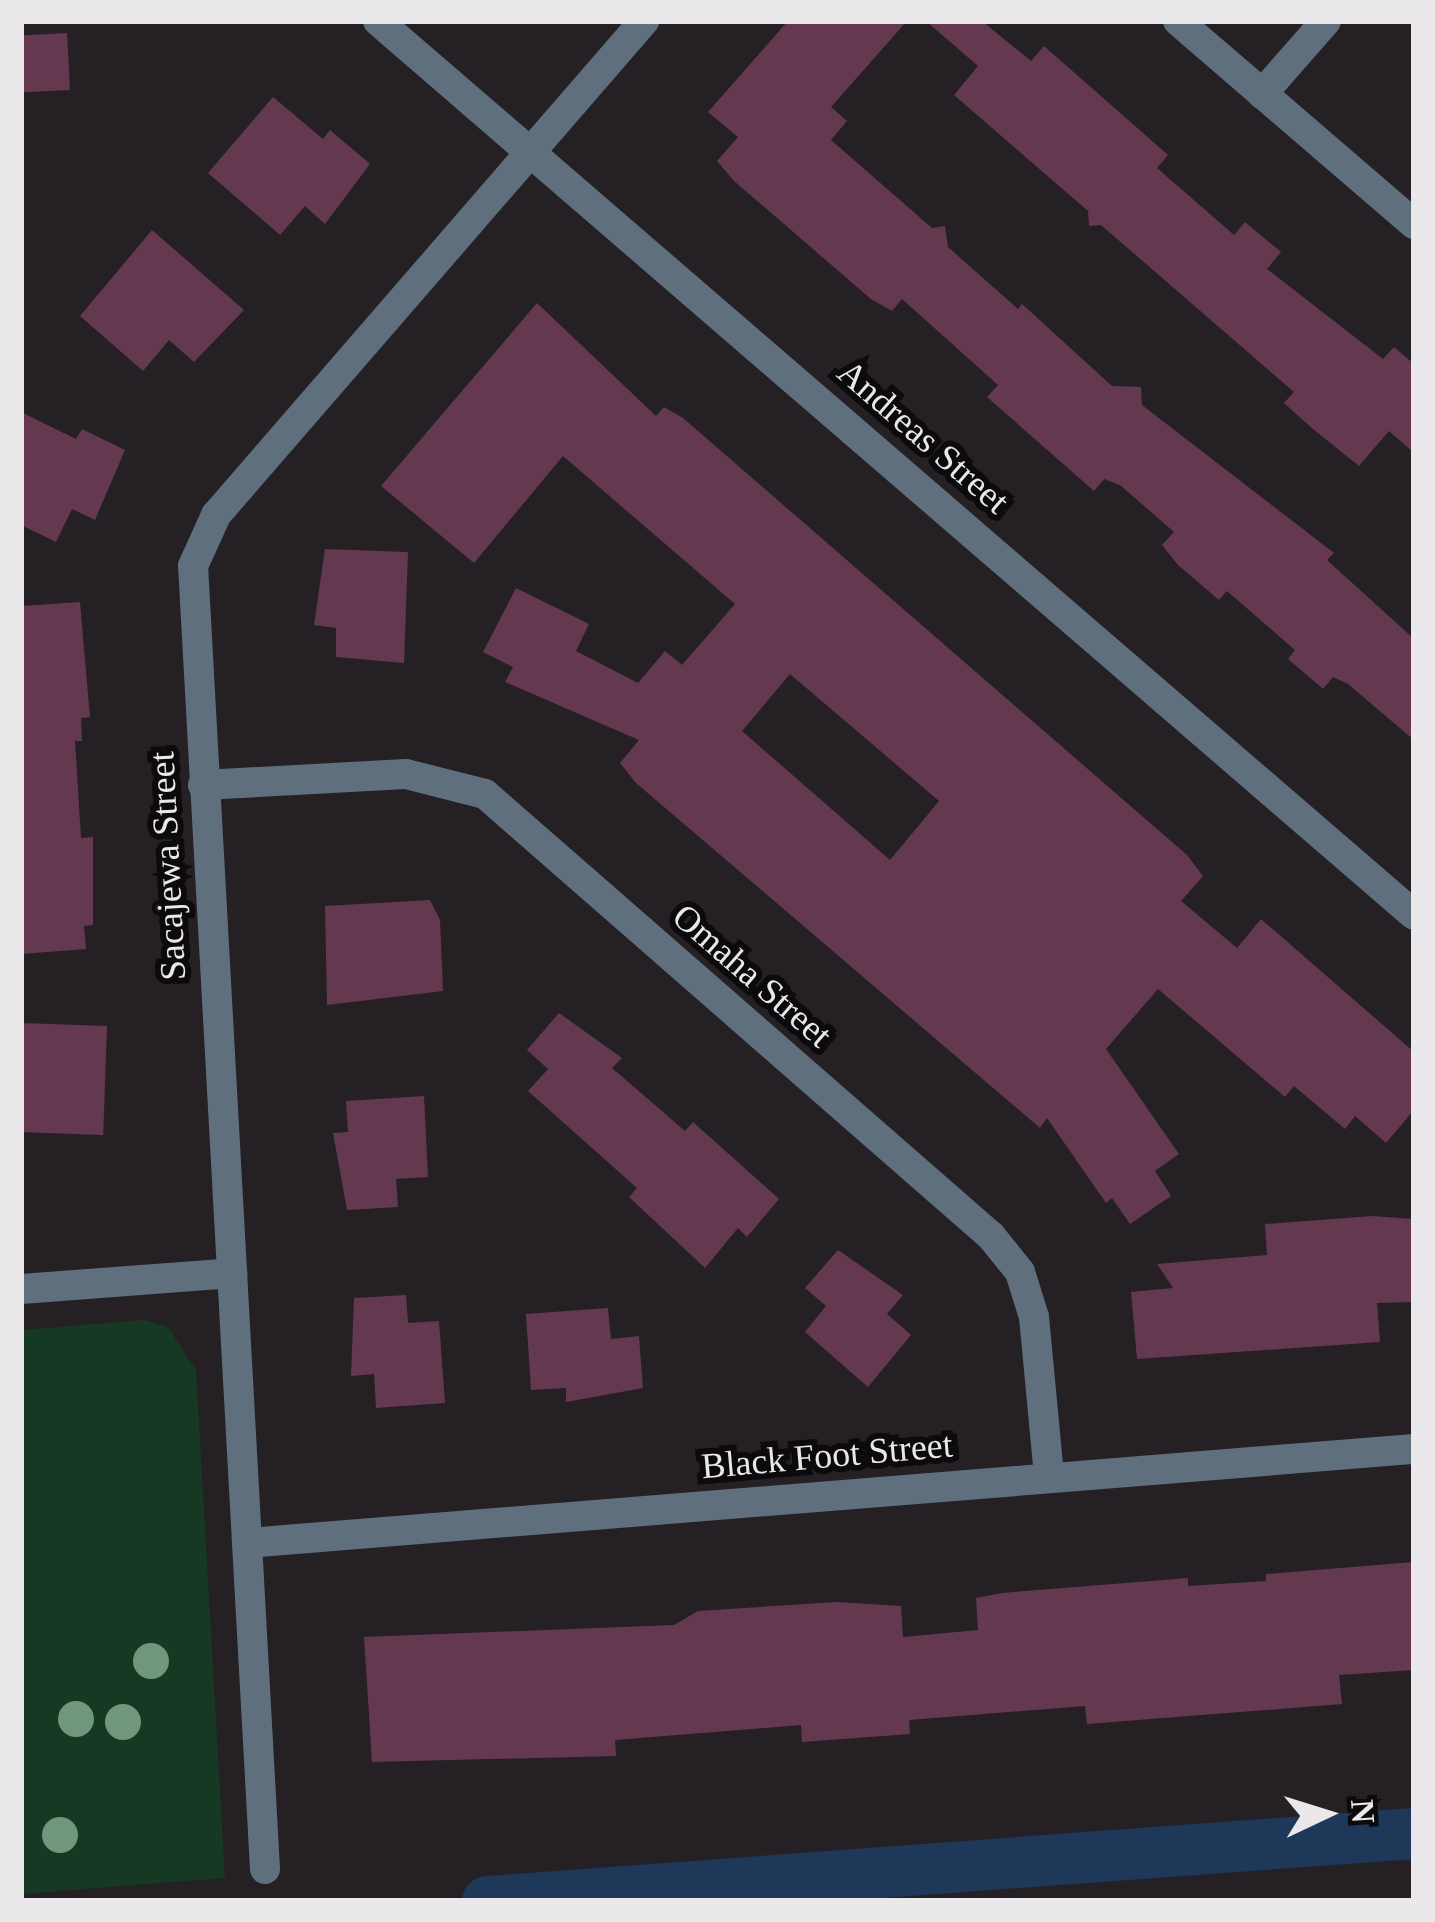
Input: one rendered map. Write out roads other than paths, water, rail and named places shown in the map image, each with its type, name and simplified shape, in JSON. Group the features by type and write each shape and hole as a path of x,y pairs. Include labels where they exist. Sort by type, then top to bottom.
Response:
{"street":[{"name":"Andreas Street","path":"378,21 1414,915"},
{"name":"Sacajewa Street","path":"266,1869 193,566 216,515 644,21"},
{"path":"1178,21 1414,224"},
{"path":"1262,94 1326,21"},
{"name":"Omaha Street","path":"203,785 406,773 484,794 991,1236 1020,1272 1034,1316 1049,1478"},
{"path":"21,1288 232,1273"},
{"name":"Black Foot Street","path":"248,1543 1414,1449"}],"waterway":[{"path":"487,1901 1414,1833"}]}
